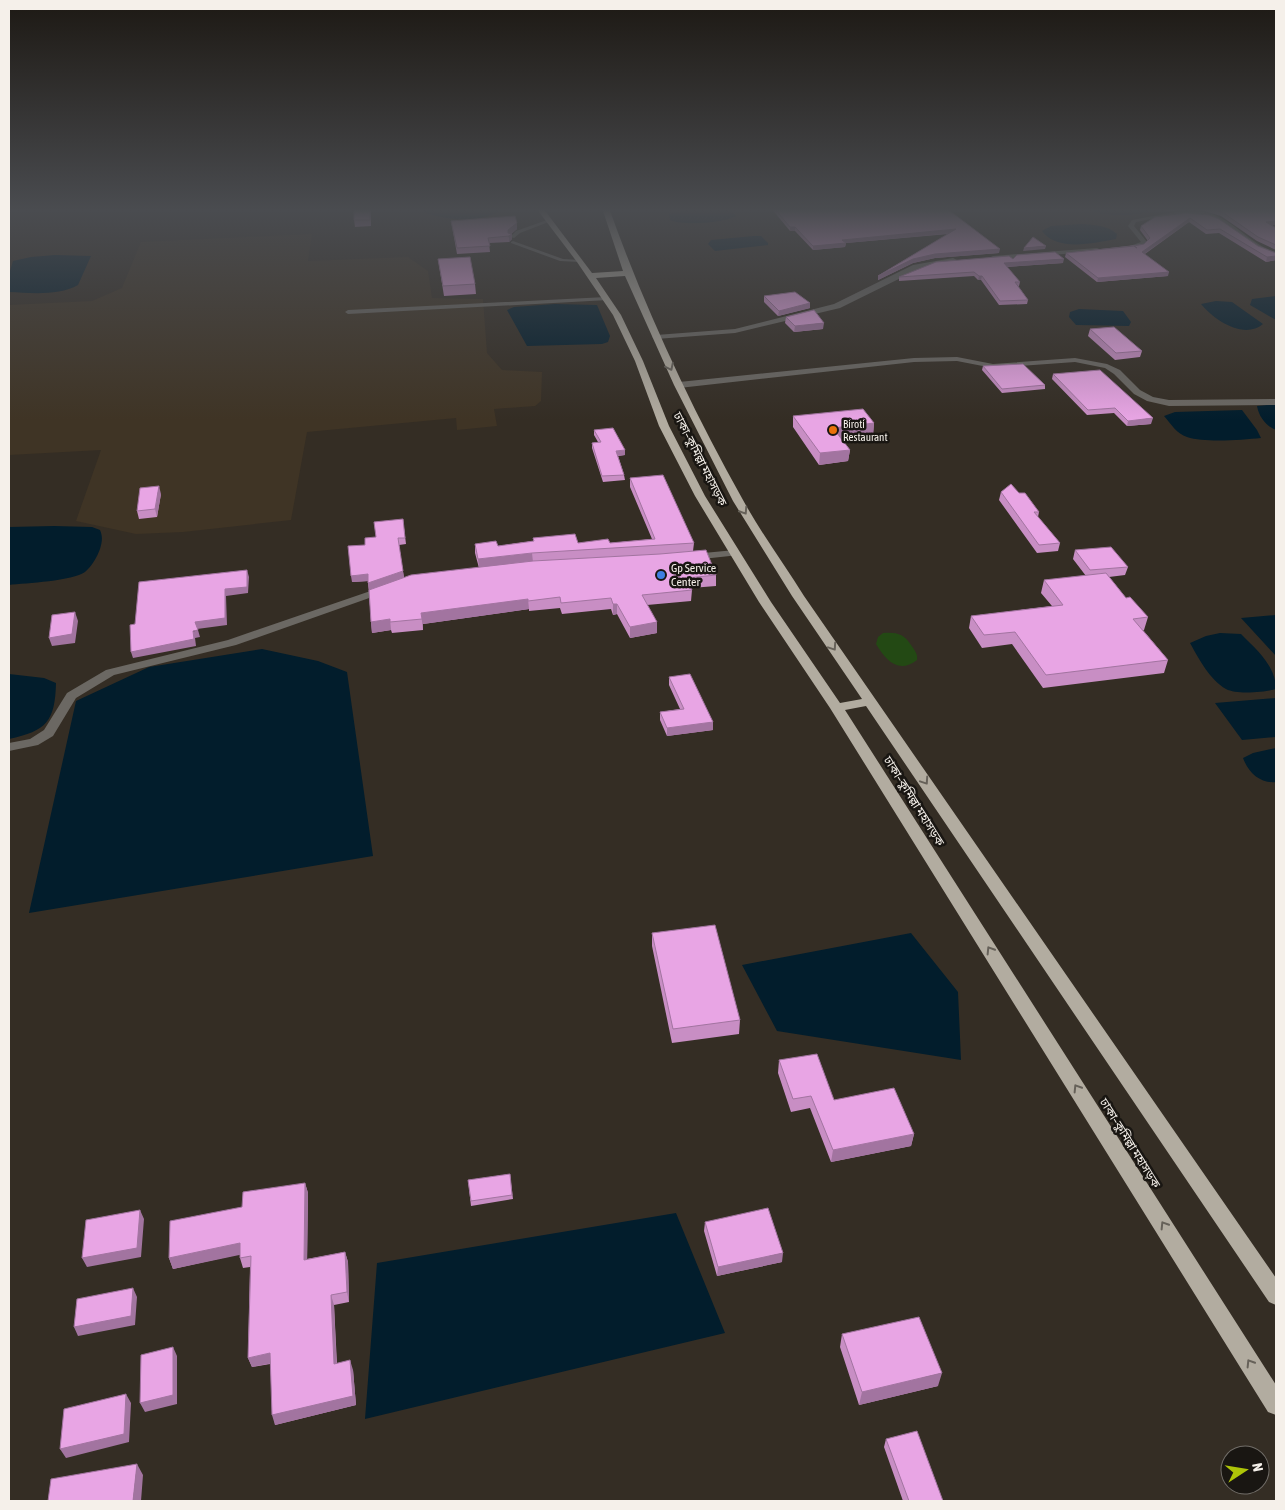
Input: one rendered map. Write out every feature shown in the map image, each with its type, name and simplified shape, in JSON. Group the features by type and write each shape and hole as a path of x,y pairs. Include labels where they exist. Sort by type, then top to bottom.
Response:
{"highway":[{"name":"ঢাকা–কুমিল্লা মহাসড়ক","path":"592,278 617,315 639,361 664,426 700,496 765,602 837,708 1276,1404"},
{"name":"ঢাকা–কুমিল্লা মহাসড়ক","path":"630,278 679,385 738,501 798,596 1276,1295"},
{"path":"837,708 870,701"}],"street":[{"path":"656,337 734,331 837,306 893,278"},
{"path":"679,385 914,360 957,359 992,366 1075,360 1107,366 1117,372 1137,392 1150,399 1169,403 1276,402"},
{"path":"678,558 735,553"},
{"path":"9,747 34,742 49,733 71,696 110,672 232,643 393,586"}],"lane":[{"path":"348,312 606,299"}],"shaded area":[{"path":"126,278 429,278 432,298 483,299 487,353 502,370 542,372 541,401 535,406 494,409 497,426 457,430 456,418 307,432 291,520 183,532 136,534 76,521 101,450 9,455 9,305 92,301 122,288"}],"green space":[{"path":"883,633 896,633 906,638 916,652 917,660 904,666 888,660 876,644 878,637"}],"water":[{"path":"9,278 81,278 78,285 62,291 9,292"},
{"path":"1276,296 1276,320 1250,305 1252,299"},
{"path":"1216,301 1232,302 1263,324 1247,330 1238,329 1221,322 1201,304"},
{"path":"555,304 597,305 610,336 608,342 602,344 527,346 507,310 514,307"},
{"path":"1079,309 1123,311 1131,322 1129,326 1076,325 1069,317 1070,312"},
{"path":"1276,404 1276,430 1264,421 1259,414 1257,406"},
{"path":"1242,410 1261,438 1195,439 1180,434 1164,416 1175,412"},
{"path":"9,527 92,527 100,530 102,537 100,549 92,564 85,572 70,578 9,585"},
{"path":"1276,615 1276,656 1241,618"},
{"path":"1220,633 1241,634 1253,646 1269,665 1273,673 1276,689 1258,692 1237,692 1226,689 1215,680 1205,669 1190,643 1206,636"},
{"path":"262,649 318,661 347,672 373,856 29,913 76,701 149,667"},
{"path":"9,674 44,678 56,683 54,707 46,722 32,732 9,739"},
{"path":"1276,698 1276,737 1242,740 1215,703"},
{"path":"1276,748 1276,782 1265,781 1255,776 1243,758 1253,753"},
{"path":"911,933 958,992 961,1060 777,1031 742,965"},
{"path":"676,1213 725,1333 365,1419 377,1263"}],"building":[{"path":"442,278 474,278 475,284 443,286"},
{"path":"984,278 1017,278 1020,282 1015,282 1028,300 1000,301"},
{"path":"795,292 810,303 779,311 764,296"},
{"path":"814,310 824,323 795,326 786,317"},
{"path":"1114,327 1142,351 1116,353 1090,329"},
{"path":"1023,364 1045,385 1002,389 983,366"},
{"path":"1100,370 1153,418 1128,421 1115,408 1088,410 1053,374"},
{"path":"863,409 874,423 833,428 850,450 820,453 793,416"},
{"path":"613,428 625,450 616,451 624,475 602,476 592,443 601,442 594,430"},
{"path":"663,475 694,543 532,553 478,559 475,544 496,541 498,546 534,541 533,538 575,534 578,543 608,539 610,543 655,539 630,478"},
{"path":"1011,484 1019,493 1025,493 1039,512 1034,512 1060,543 1039,545 1001,492"},
{"path":"159,486 155,509 137,511 140,488"},
{"path":"403,519 405,538 398,538 403,571 368,583 368,574 351,576 348,546 365,545 365,538 376,537 374,522"},
{"path":"1111,547 1128,567 1090,570 1075,550"},
{"path":"706,550 716,575 687,578 692,590 642,595 657,622 630,627 617,604 613,604 611,598 561,603 560,597 528,601 528,599 421,613 422,619 390,622 390,619 371,622 369,590 411,575 533,561"},
{"path":"247,570 247,587 225,589 225,618 195,622 198,630 193,631 194,639 131,652 130,625 135,624 139,582"},
{"path":"1106,573 1126,598 1130,597 1148,617 1133,619 1168,660 1046,675 1015,632 984,635 971,616 1063,605 1044,580"},
{"path":"75,612 72,634 49,638 52,615"},
{"path":"690,674 713,722 667,728 660,712 684,709 669,677"},
{"path":"715,925 740,1020 673,1029 652,933"},
{"path":"817,1054 834,1100 894,1088 914,1134 833,1150 811,1096 793,1099 779,1060"},
{"path":"510,1174 512,1195 471,1201 468,1180"},
{"path":"305,1183 304,1260 345,1252 347,1292 331,1295 334,1364 350,1360 353,1396 272,1415 270,1353 248,1358 251,1256 240,1258 240,1243 169,1258 170,1221 242,1207 243,1192"},
{"path":"768,1208 783,1253 718,1267 705,1222"},
{"path":"140,1210 137,1248 82,1258 86,1220"},
{"path":"133,1288 131,1316 74,1327 77,1299"},
{"path":"919,1317 942,1373 862,1392 842,1334"},
{"path":"173,1347 173,1395 140,1403 141,1355"},
{"path":"126,1394 124,1434 60,1449 64,1409"},
{"path":"917,1431 943,1501 909,1501 886,1439"},
{"path":"137,1464 133,1501 48,1501 51,1479"}],"place":[{"name":"Biroti Restaurant","path":"833,430"},
{"name":"Gp Service Center","path":"661,575"}]}
